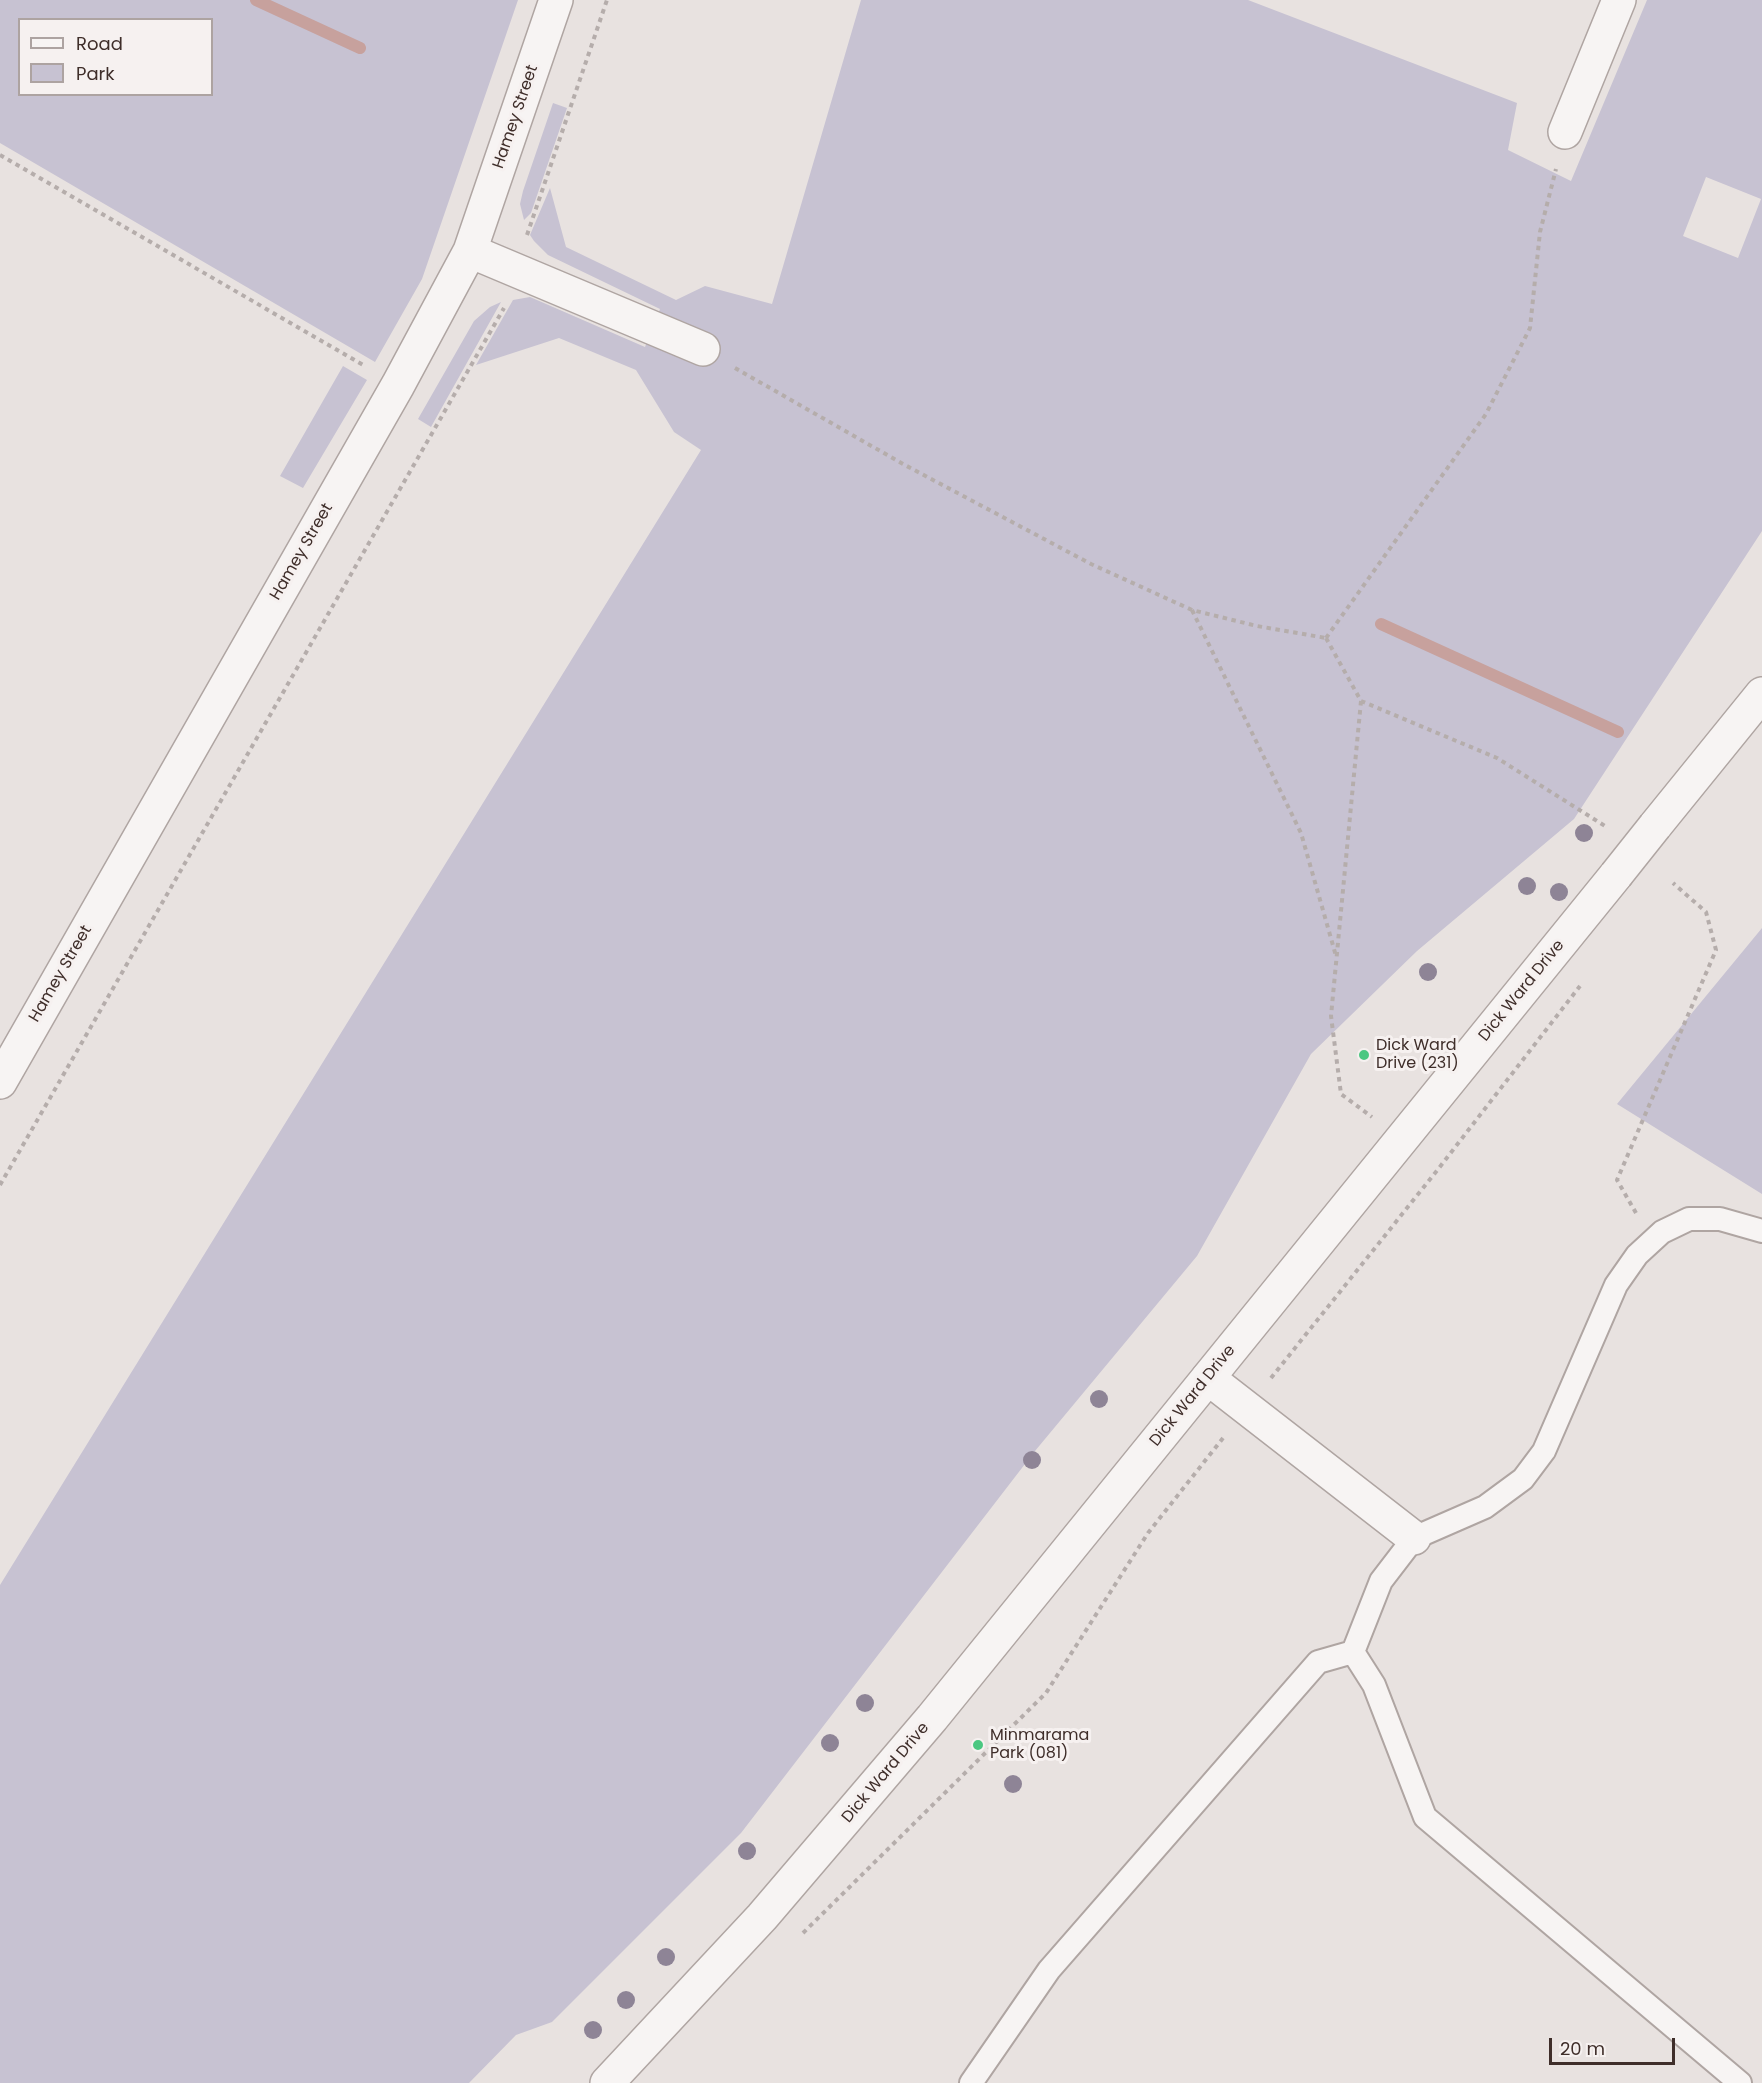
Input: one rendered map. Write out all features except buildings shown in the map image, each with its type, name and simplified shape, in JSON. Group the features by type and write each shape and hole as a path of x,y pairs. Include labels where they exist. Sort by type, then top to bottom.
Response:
{"street":[{"name":"Hamey Street","path":"0,1082 392,395 470,250 556,0"},
{"path":"1565,132 1619,0"},
{"path":"470,250 703,349"},
{"name":"Dick Ward Drive","path":"607,2083 762,1917 917,1737 1762,694"},
{"path":"1208,1378 1414,1538"}],"lane":[{"path":"1353,1652 1381,1581 1414,1538 1485,1508 1523,1479 1544,1451 1616,1285 1636,1256 1662,1232 1689,1219 1719,1219 1762,1231"},
{"path":"971,2083 1049,1970 1318,1662 1353,1652"},
{"path":"1353,1652 1374,1685 1425,1818 1740,2083"}],"path":[{"path":"0,1185 507,302 607,0"},
{"path":"1326,638 1486,414 1530,328 1540,232 1565,132"},
{"path":"0,155 368,368"},
{"path":"703,349 903,464 1091,564 1192,610 1257,626 1326,638"},
{"path":"1192,610 1301,833 1336,959"},
{"path":"1326,638 1361,701 1331,1016 1341,1094"},
{"path":"1361,701 1497,758 1606,827"},
{"path":"1653,1241 1617,1180 1716,950 1706,912 1673,883"},
{"path":"795,1941 1046,1693 1148,1533 1439,1168 1582,982"}],"green space":[{"path":"0,0 518,0 422,279 375,362 0,143"},
{"path":"861,0 1248,0 1517,103 1508,150 1571,181 1647,0 1762,0 1762,531 1574,819 1417,951 1311,1054 1197,1256 1035,1451 741,1833 552,2022 516,2035 469,2083 0,2083 0,1585 701,450 674,432 636,370 559,338 476,365 513,300 530,297 645,347 660,309 548,255 530,235 550,188 566,247 676,300 705,286 772,304","holes":["1706,177 1761,199 1738,258 1683,236"]},
{"path":"553,103 567,108 531,213 524,220 520,204 523,191"},
{"path":"501,302 431,427 418,419 474,321 490,307"},
{"path":"343,366 367,380 303,488 280,476"},
{"path":"1762,928 1762,1194 1617,1104"}],"waterway":[{"path":"256,0 360,48"},
{"path":"1381,624 1618,732"}],"place":[{"name":"Dick Ward Drive (231)","path":"1364,1055"},
{"name":"Minmarama Park (081)","path":"978,1745"}]}
